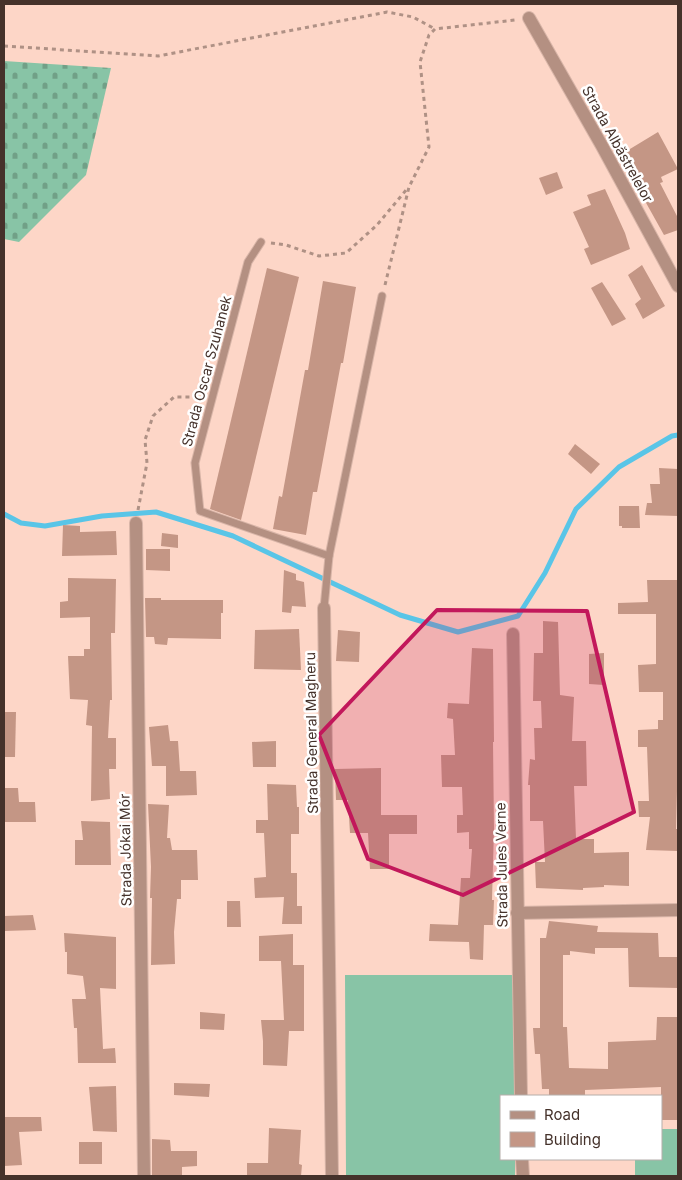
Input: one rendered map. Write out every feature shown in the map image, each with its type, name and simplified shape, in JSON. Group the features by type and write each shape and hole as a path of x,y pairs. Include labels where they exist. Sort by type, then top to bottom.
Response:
{"street":[{"name":"Strada Albăstrelelor","path":"529,18 602,146 678,286"},
{"name":"Strada Jókai Mór","path":"136,523 144,1176"},
{"name":"Strada General Magheru","path":"324,608 332,1176"},
{"name":"Strada Jules Verne","path":"513,634 521,1095"},
{"path":"517,913 678,910"},
{"path":"522,1160 523,1176"}],"lane":[{"name":"Strada Oscar Szuhanek","path":"261,242 248,262 195,463 200,510 329,556"},
{"name":"Strada General Magheru","path":"324,608 329,556 382,296"}],"path":[{"path":"4,46 158,56 387,12 413,17 435,29 529,18"},
{"path":"382,296 409,187 428,148 420,62 429,36 435,29"},
{"path":"261,242 286,245 319,256 346,253 377,225 409,187"},
{"path":"136,523 147,463 145,440 153,416 174,397 212,396"}],"highlighted area":[{"path":"437,610 587,611 634,812 463,895 368,859 319,735"}],"green space":[{"path":"4,61 111,68 86,175 19,242 4,239"},
{"path":"345,975 514,975 514,1095 500,1095 500,1160 515,1160 515,1176 346,1176"},
{"path":"662,1129 678,1129 678,1176 635,1176 635,1160 662,1160"}],"building":[{"path":"658,132 678,169 661,177 663,182 660,183 678,218 678,230 664,235 645,201 650,199 625,152"},
{"path":"557,172 563,188 546,195 539,178"},
{"path":"605,189 625,233 630,249 591,265 584,249 589,247 573,212 591,205 587,195"},
{"path":"642,265 665,306 643,319 635,304 641,299 628,275"},
{"path":"267,268 299,277 241,520 210,509"},
{"path":"323,281 356,287 317,492 313,492 306,535 273,529 279,496 282,497 305,370 308,370"},
{"path":"602,282 626,319 612,326 591,288"},
{"path":"575,444 600,464 591,474 568,454"},
{"path":"659,468 678,469 678,516 645,515 647,503 652,503 650,484 660,484"},
{"path":"619,506 639,506 640,528 622,528 622,526 619,526"},
{"path":"63,525 80,526 80,532 116,531 117,555 62,556"},
{"path":"162,533 178,535 178,548 161,546"},
{"path":"146,549 170,549 170,571 146,570"},
{"path":"284,570 296,574 296,580 304,582 306,607 292,606 291,613 282,612"},
{"path":"68,578 116,579 115,633 111,633 112,700 110,700 108,738 116,738 116,769 109,769 110,799 91,801 92,726 86,725 88,700 70,699 68,656 84,656 84,649 90,649 90,617 60,618 60,602 68,601"},
{"path":"647,580 678,580 676,829 678,829 678,851 646,850 650,817 639,817 638,801 649,801 647,747 638,747 638,730 658,729 658,720 663,720 663,692 639,692 638,665 656,664 656,614 618,614 618,603 648,602"},
{"path":"145,598 161,598 161,600 223,600 221,639 168,638 167,645 155,644 154,637 146,637"},
{"path":"543,621 558,622 560,695 574,697 572,741 586,741 587,786 574,786 576,839 594,839 594,853 629,852 629,886 604,885 604,887 583,888 583,890 536,888 535,862 545,862 543,821 530,821 530,785 528,785 530,759 535,760 534,728 542,728 541,701 533,701 534,653 543,653"},
{"path":"299,629 301,670 254,669 255,630"},
{"path":"338,630 360,632 359,662 336,661"},
{"path":"472,648 493,649 494,829 492,900 494,900 493,925 484,925 483,960 470,959 469,942 429,941 430,924 458,925 461,878 470,878 472,849 469,849 469,832 457,833 457,815 463,815 462,787 442,787 441,755 455,755 453,719 447,718 448,703 469,704"},
{"path":"604,653 604,685 589,684 589,654"},
{"path":"4,712 16,712 15,757 4,757"},
{"path":"168,725 170,741 178,741 180,771 196,771 197,795 166,796 166,766 152,766 149,727"},
{"path":"276,741 276,767 253,767 252,742"},
{"path":"381,768 381,815 417,815 417,834 389,834 389,869 370,869 368,833 350,833 348,800 336,800 335,769"},
{"path":"267,784 296,785 297,807 299,807 299,834 291,834 291,873 297,873 297,906 302,906 302,924 282,924 284,897 255,898 254,878 266,877 264,833 256,833 256,820 268,820"},
{"path":"4,788 18,788 19,802 35,802 36,822 4,822"},
{"path":"148,804 169,805 167,838 170,838 172,850 197,850 198,880 181,880 181,899 177,899 174,932 175,964 151,965 152,898 150,898 151,867"},
{"path":"81,821 110,822 111,865 75,865 75,840 83,840"},
{"path":"227,901 240,901 241,927 227,927"},
{"path":"33,915 36,930 4,931 4,916"},
{"path":"549,921 598,926 597,932 658,933 659,957 678,957 678,988 629,987 628,948 595,948 595,954 570,951 570,955 563,955 563,1027 567,1027 569,1068 608,1069 608,1042 656,1040 657,1017 678,1017 678,1120 662,1120 661,1087 585,1090 585,1095 549,1095 549,1089 542,1089 540,1054 535,1054 533,1028 540,1028 540,938 546,938"},
{"path":"64,933 116,937 116,989 100,988 103,1049 115,1048 116,1063 78,1063 77,1028 74,1028 72,999 86,999 83,976 67,974 67,952 65,952"},
{"path":"293,934 293,965 304,965 304,1031 289,1031 287,1066 263,1065 261,1020 284,1020 281,961 259,961 259,936"},
{"path":"200,1012 225,1014 224,1030 200,1029"},
{"path":"174,1083 210,1084 209,1097 174,1095"},
{"path":"116,1086 117,1132 93,1131 89,1087"},
{"path":"4,1117 41,1117 42,1131 19,1132 22,1165 4,1166"},
{"path":"269,1128 301,1130 299,1164 302,1165 301,1176 247,1176 247,1163 268,1163"},
{"path":"152,1139 170,1140 171,1151 197,1151 197,1166 182,1167 182,1176 152,1176"},
{"path":"79,1142 102,1142 102,1164 79,1164"}],"waterway":[{"path":"4,514 21,523 45,526 102,516 156,512 233,536 400,615 458,632 518,616 545,573 576,509 619,467 672,436 678,435"}]}
